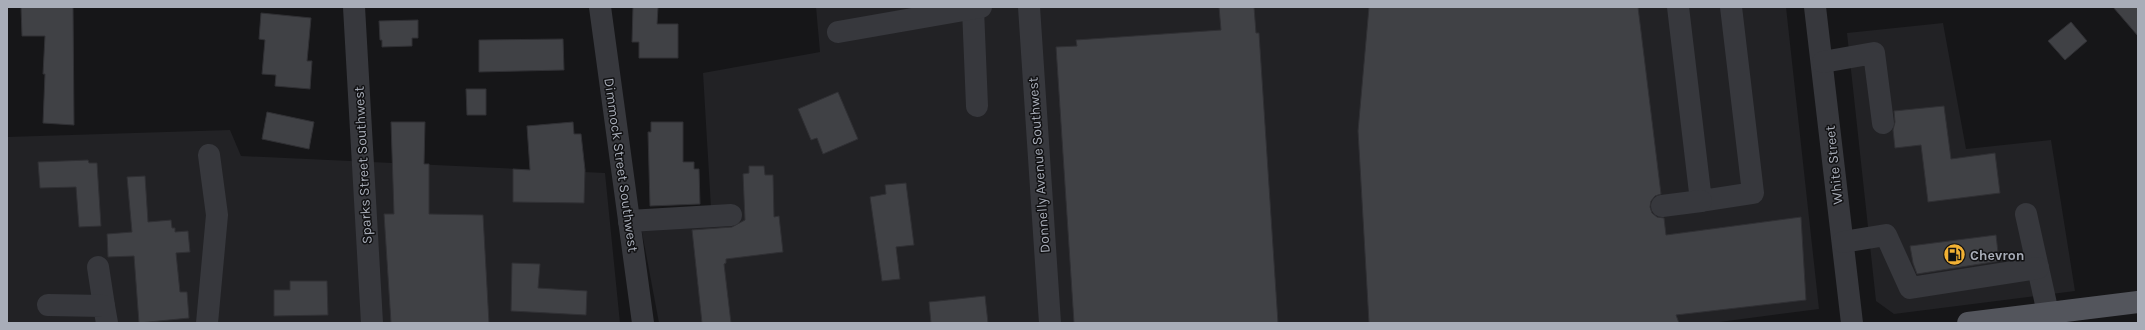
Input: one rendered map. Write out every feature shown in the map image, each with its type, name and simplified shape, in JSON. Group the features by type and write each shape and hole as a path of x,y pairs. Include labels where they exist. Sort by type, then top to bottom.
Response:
{"main road":[{"path":"1968,323 2138,302"}],"street":[{"name":"Sparks Street Southwest","path":"354,7 372,323"},
{"name":"Dimmock Street Southwest","path":"600,7 643,323"},
{"name":"Donnelly Avenue Southwest","path":"1029,7 1050,323"},
{"path":"1678,7 1701,201"},
{"path":"1662,206 1753,193 1731,7"},
{"name":"White Street","path":"1815,7 1823,62 1852,323"},
{"path":"838,32 977,8 977,106"},
{"path":"1823,62 1874,53 1883,123"},
{"path":"207,323 218,215 209,155"},
{"path":"2026,214 2048,313"},
{"path":"629,221 731,215"},
{"path":"1843,242 1886,235 1910,288 2038,268"},
{"path":"48,305 105,315 98,267"}],"shaded area":[{"path":"816,7 1786,7 1819,309 1712,323 659,323 638,211 711,208 703,73 820,52"},
{"path":"1943,23 1966,149 2051,140 2075,291 1894,314 1876,301 1847,33"},
{"path":"230,130 241,156 605,173 620,323 7,323 7,137"}],"building":[{"path":"21,7 73,7 74,125 43,123 45,36 22,36"},
{"path":"633,7 658,7 657,24 678,24 678,58 639,58 639,42 632,42"},
{"path":"1219,7 1254,7 1256,33 1259,33 1278,323 1074,323 1056,47 1077,46 1076,40 1221,30"},
{"path":"1369,7 1638,7 1661,194 1655,196 1651,201 1650,207 1652,213 1657,217 1664,218 1666,235 1801,217 1806,300 1676,315 1679,323 1369,323 1358,131"},
{"path":"2113,7 2138,7 2138,36"},
{"path":"261,13 311,18 307,61 312,61 310,89 275,86 276,75 262,74 265,40 259,39"},
{"path":"418,20 418,38 412,38 412,46 382,47 379,21"},
{"path":"2071,22 2087,41 2065,60 2048,41"},
{"path":"563,39 564,70 479,72 479,40"},
{"path":"466,89 486,89 486,115 467,115"},
{"path":"838,92 858,139 823,154 817,138 811,140 798,109"},
{"path":"1944,106 1951,159 1995,153 2000,193 1928,202 1921,145 1895,148 1893,130 1895,122 1894,111"},
{"path":"267,112 314,122 309,149 262,139"},
{"path":"391,122 425,122 424,164 429,164 429,214 483,215 489,323 391,323 384,214 394,214"},
{"path":"573,122 574,134 581,134 585,170 584,203 513,202 513,169 530,170 527,126"},
{"path":"651,122 683,122 683,162 694,162 694,169 699,169 700,204 650,206 648,132 651,132"},
{"path":"88,160 89,163 97,163 101,226 79,227 76,187 40,188 38,162"},
{"path":"749,166 764,166 765,175 773,175 774,217 779,216 783,252 726,259 726,263 724,264 731,323 702,323 692,230 732,227 745,220 743,174 749,173"},
{"path":"145,176 148,222 171,220 172,228 175,228 175,232 188,231 190,252 176,253 180,292 187,292 189,318 139,323 134,256 108,257 107,234 132,232 127,177"},
{"path":"906,183 914,245 896,247 900,279 882,281 870,197 886,194 885,185"},
{"name":"Chevron","path":"1996,235 1999,261 1917,274 1913,263 1910,246"},
{"path":"512,263 540,264 538,288 587,291 586,315 511,311"},
{"path":"290,281 327,281 328,315 274,316 274,290 290,290"},
{"path":"985,296 988,323 931,323 929,302"}],"place":[{"name":"Chevron","path":"1955,255"}]}
